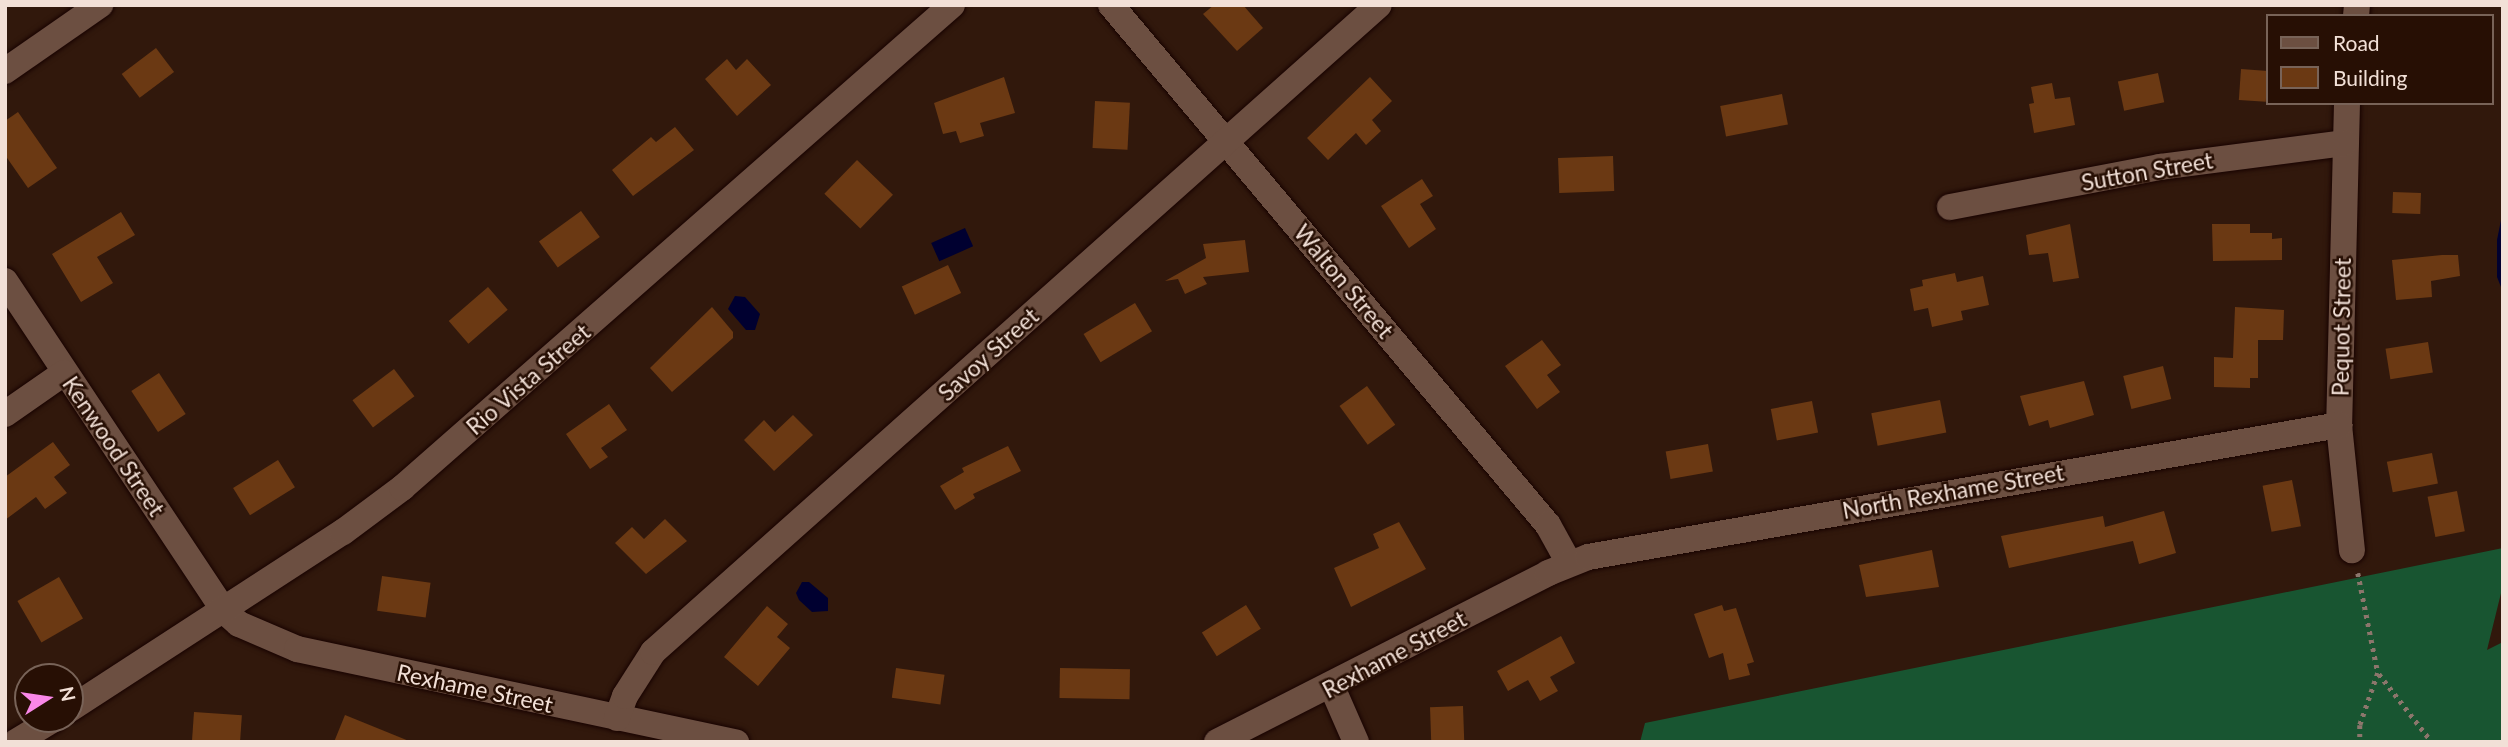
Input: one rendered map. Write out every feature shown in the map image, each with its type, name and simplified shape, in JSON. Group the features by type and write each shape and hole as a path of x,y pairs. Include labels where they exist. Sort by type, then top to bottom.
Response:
{"street":[{"path":"5,71 100,5"},
{"name":"Rio Vista Street","path":"84,704 343,533 431,465 952,5"},
{"name":"Walton Street","path":"1111,5 1548,525 1569,563"},
{"name":"Savoy Street","path":"617,718 631,684 653,652 1379,5"},
{"name":"Pequot Street","path":"2347,105 2339,425 2352,550"},
{"name":"Sutton Street","path":"1950,207 2160,167 2344,144"},
{"name":"Kenwood Street","path":"5,281 224,611"},
{"path":"5,414 64,373"},
{"name":"North Rexhame Street","path":"1569,563 1611,551 2339,425"},
{"name":"Rexhame Street","path":"1217,742 1332,687 1569,563"},
{"name":"Rexhame Street","path":"224,611 256,634 297,649 736,742"},
{"path":"1332,687 1356,742"},
{"name":"Rio Vista Street","path":"16,742 35,733"}],"path":[{"path":"2352,550 2378,673 2432,742"},
{"path":"2360,742 2360,725 2378,673"}],"green space":[{"path":"2503,548 2503,585 2487,650 2503,642 2503,742 1640,742 1645,723"}],"shaded area":[{"path":"2503,210 2503,292 2497,277 2497,240"},
{"path":"965,228 973,246 939,261 931,243"},
{"path":"735,296 745,297 760,314 755,330 746,330 728,309"},
{"path":"802,582 809,582 828,598 828,611 812,612 799,600 796,593"}],"building":[{"path":"1214,5 1243,5 1263,28 1237,51 1203,14"},
{"path":"156,48 174,72 140,98 122,74"},
{"path":"727,59 736,70 747,59 771,85 737,116 705,79"},
{"path":"2241,69 2266,71 2266,102 2239,100"},
{"path":"2158,73 2164,102 2124,111 2118,82"},
{"path":"1004,77 1015,113 980,123 984,136 960,143 956,131 943,134 934,103"},
{"path":"1370,77 1392,101 1372,120 1381,131 1366,145 1356,133 1328,160 1307,138"},
{"path":"2052,83 2055,99 2070,97 2075,125 2034,133 2029,104 2034,103 2031,87"},
{"path":"1782,94 1788,124 1726,136 1720,106"},
{"path":"1095,101 1130,103 1127,150 1093,148"},
{"path":"18,112 57,168 28,188 5,155 5,121"},
{"path":"675,127 694,150 633,196 612,170 651,137 656,142"},
{"path":"1613,156 1614,191 1559,193 1558,158"},
{"path":"857,160 893,195 860,229 824,194"},
{"path":"1422,179 1433,196 1420,204 1436,229 1409,248 1381,206"},
{"path":"2393,192 2421,193 2420,214 2392,213"},
{"path":"581,211 600,237 558,267 539,242"},
{"path":"121,212 135,235 97,257 113,283 81,302 52,254"},
{"path":"2070,224 2079,278 2053,282 2048,253 2029,255 2026,235"},
{"path":"2212,224 2250,224 2250,233 2272,233 2272,239 2282,238 2282,260 2213,261"},
{"path":"1245,240 1249,272 1203,277 1207,284 1185,294 1178,279 1165,281 1206,258 1203,244"},
{"path":"2458,255 2460,276 2431,281 2432,297 2396,300 2392,260"},
{"path":"948,265 961,293 915,315 902,287"},
{"path":"1955,273 1957,282 1983,276 1989,305 1961,311 1963,320 1932,327 1928,308 1914,311 1910,289 1923,286 1922,280"},
{"path":"488,287 508,310 468,344 449,321"},
{"path":"1135,303 1152,331 1101,362 1084,334"},
{"path":"712,307 733,332 733,338 672,392 650,368"},
{"path":"2235,307 2284,310 2283,340 2258,340 2258,378 2250,378 2250,388 2214,387 2214,357 2233,358"},
{"path":"1542,340 1561,365 1547,375 1560,392 1537,409 1505,366"},
{"path":"2428,342 2433,373 2390,379 2386,349"},
{"path":"2163,366 2171,399 2131,409 2123,376"},
{"path":"394,369 414,396 373,427 352,400"},
{"path":"159,373 186,414 158,432 131,391"},
{"path":"2084,381 2094,415 2050,428 2048,420 2029,426 2020,396"},
{"path":"1367,386 1395,425 1368,445 1339,406"},
{"path":"1940,400 1946,432 1878,446 1871,413"},
{"path":"1812,401 1818,432 1777,440 1771,409"},
{"path":"609,404 627,430 601,448 608,457 590,469 566,434"},
{"path":"793,415 813,435 774,471 744,440 764,420 775,432"},
{"path":"53,442 70,465 54,477 67,493 45,509 36,497 5,520 5,477"},
{"path":"1708,444 1713,472 1671,479 1666,451"},
{"path":"1008,446 1021,471 973,494 975,498 955,510 940,486 964,472 962,468"},
{"path":"2432,453 2438,483 2393,492 2387,462"},
{"path":"278,460 295,487 250,515 233,488"},
{"path":"2292,480 2301,526 2272,532 2263,486"},
{"path":"2457,491 2465,531 2435,537 2428,497"},
{"path":"2164,511 2176,553 2139,564 2133,541 2009,568 2001,536 2103,516 2105,527"},
{"path":"665,519 687,541 646,574 615,543 632,527 644,539"},
{"path":"1399,522 1426,569 1351,607 1334,568 1379,548 1373,534"},
{"path":"1932,550 1939,587 1866,597 1859,565"},
{"path":"382,576 431,583 426,617 377,611"},
{"path":"59,577 83,619 41,643 17,601"},
{"path":"1246,605 1261,629 1217,656 1202,633"},
{"path":"1722,605 1724,611 1736,608 1754,662 1747,664 1750,675 1729,680 1723,653 1709,658 1694,614"},
{"path":"767,606 788,624 777,637 790,648 758,686 724,657"},
{"path":"1561,636 1575,663 1550,677 1558,691 1540,701 1528,680 1508,691 1497,671"},
{"path":"896,668 945,675 940,705 892,698"},
{"path":"1060,668 1130,669 1129,699 1059,698"},
{"path":"1463,706 1464,742 1431,742 1430,707"},
{"path":"194,712 242,715 240,742 192,742"},
{"path":"345,715 409,741 409,742 334,742"}]}
